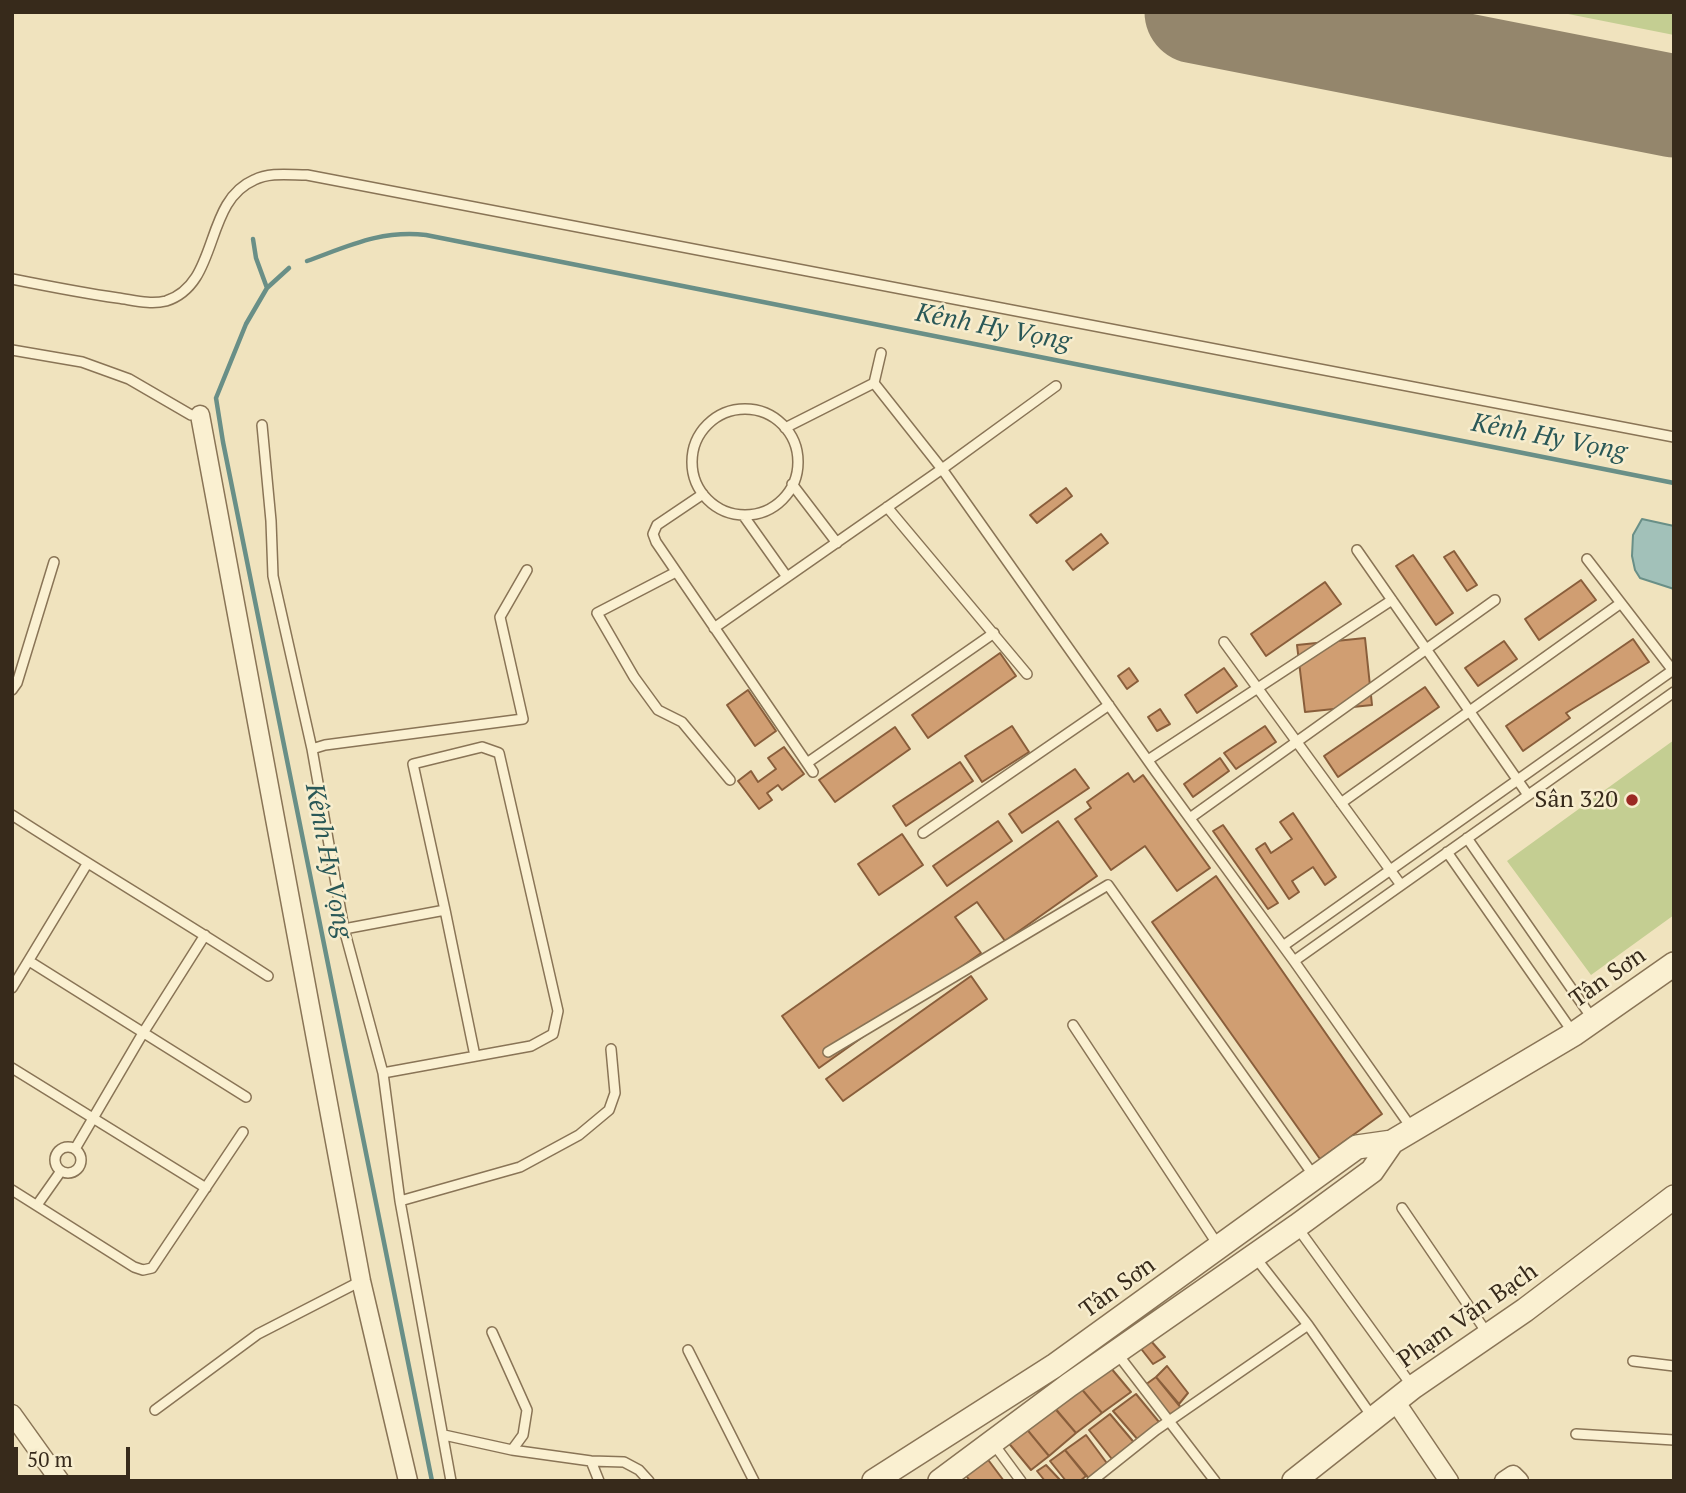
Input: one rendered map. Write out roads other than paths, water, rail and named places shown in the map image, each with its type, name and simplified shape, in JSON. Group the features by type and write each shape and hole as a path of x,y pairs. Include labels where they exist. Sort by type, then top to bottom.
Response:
{"street":[{"path":"195,415 361,1281 406,1480"},
{"name":"Tân Sơn","path":"874,1481 1054,1366 1357,1147 1392,1142 1413,1130 1574,1034 1674,964"},
{"name":"Tân Sơn","path":"940,1481 1069,1385 1372,1171 1392,1142"},
{"name":"Phạm Văn Bạch","path":"1294,1481 1404,1394 1525,1310 1672,1202"},
{"path":"1090,1341 1093,1354 1111,1356"},
{"path":"1054,1366 1068,1371 1069,1385"},
{"path":"1404,1394 1449,1481"},
{"path":"12,1414 60,1481"},
{"path":"1504,1481 1513,1475 1520,1481"}],"lane":[{"path":"12,279 147,303 165,301 191,285 199,272 223,211 237,192 252,180 271,175 307,175 1674,437"},
{"path":"12,350 82,362 129,380 195,415"},
{"path":"874,383 881,353"},
{"path":"785,428 874,383"},
{"path":"874,383 942,469 1413,1130"},
{"path":"714,628 1056,386"},
{"path":"737,410 755,410 771,416 785,428 794,443 798,460 796,477 792,484 788,493 776,505 761,513 743,516 726,512 711,503 699,490 693,474 692,457 696,440 706,425 720,415 737,410"},
{"path":"262,425 274,576 312,750 344,929 383,1073 400,1201 452,1481"},
{"path":"792,484 837,543"},
{"path":"703,494 657,525 653,534 656,542 813,772"},
{"path":"887,508 1027,674"},
{"path":"743,516 787,577"},
{"path":"1357,550 1528,795"},
{"path":"1283,946 1673,671 1587,559"},
{"path":"14,684 54,562"},
{"path":"312,750 324,745 523,719 500,617 527,570"},
{"path":"676,572 597,613 634,677 658,710 682,722 730,780"},
{"path":"1148,760 1392,600"},
{"path":"1190,818 1495,600"},
{"path":"1341,803 1621,603"},
{"path":"807,763 994,633"},
{"path":"1224,642 1401,885"},
{"path":"1294,961 1674,692"},
{"path":"923,833 1109,705"},
{"path":"383,1073 531,1046 553,1034 558,1011 499,754 482,747 414,764 475,1056"},
{"path":"12,815 268,976"},
{"path":"1467,838 1594,1021"},
{"path":"1447,852 1574,1034"},
{"path":"13,985 87,864"},
{"path":"828,1052 1108,885 1315,1177"},
{"path":"344,929 445,910"},
{"path":"75,1149 205,934"},
{"path":"29,961 246,1097"},
{"path":"1073,1025 1219,1246"},
{"path":"400,1201 520,1167 579,1135 609,1110 615,1093 611,1049"},
{"path":"12,1068 206,1188"},
{"path":"12,1190 134,1268 152,1268 243,1132"},
{"path":"64,1147 75,1149 81,1157 78,1169 70,1173 61,1171 55,1165 56,1152 64,1147"},
{"path":"37,1205 61,1171"},
{"path":"1402,1208 1489,1335"},
{"path":"1297,1226 1404,1394"},
{"path":"1254,1256 1308,1325 1373,1418"},
{"path":"155,1410 258,1334 361,1281"},
{"path":"1092,1481 1169,1422 1308,1325"},
{"path":"492,1332 527,1410 523,1435 512,1450"},
{"path":"688,1350 754,1481"},
{"path":"1111,1356 1169,1422 1214,1481"},
{"path":"1633,1361 1674,1366"},
{"path":"1576,1434 1674,1440"},
{"path":"444,1435 512,1450 591,1461 624,1462 639,1470 649,1481"},
{"path":"993,1443 1021,1481"},
{"path":"591,1461 598,1481"}],"water":[{"path":"1642,519 1674,526 1674,589 1640,578 1635,570 1632,556 1633,535"}],"waterway":[{"name":"Kênh Hy Vọng","path":"307,261 379,237 426,235 1674,483"},
{"path":"253,239 256,258 267,288"},
{"name":"Kênh Hy Vọng","path":"289,268 267,288 246,324 216,398 432,1481"}],"place":[{"name":"Sân 320","path":"1632,800"}]}
